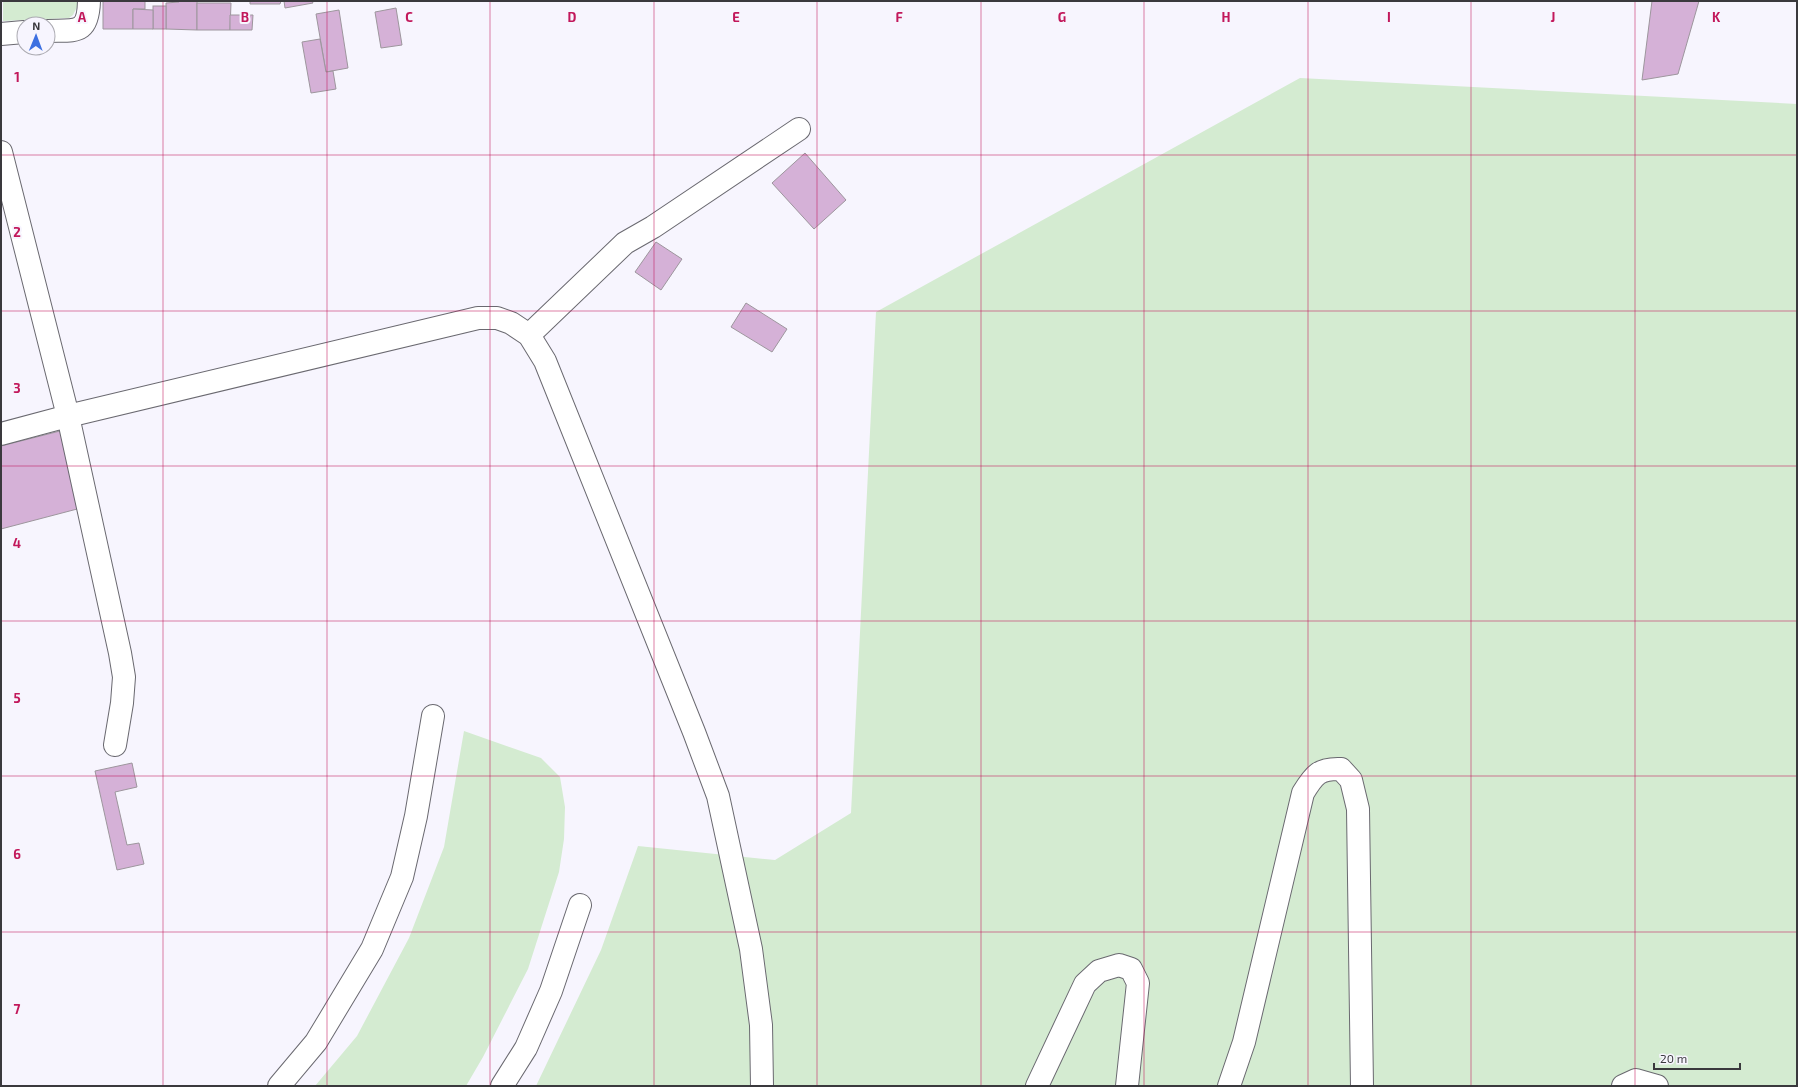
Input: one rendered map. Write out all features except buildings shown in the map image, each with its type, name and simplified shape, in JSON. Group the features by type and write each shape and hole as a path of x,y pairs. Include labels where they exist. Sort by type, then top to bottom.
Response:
{"street":[{"path":"56,30 78,29 86,24 89,13 89,1"},
{"path":"1,34 16,33"},
{"path":"529,335 625,243 653,227 799,130"},
{"path":"1,152 68,416 120,653 124,677 122,703 115,745"},
{"path":"1,434 68,416 478,318 497,318 511,323 529,335 548,368 718,796 751,949 761,1025 762,1086"},
{"path":"279,1086 316,1042 372,949 402,876 416,816 433,716"},
{"path":"1229,1086 1244,1042 1303,793 1314,775 1328,768 1341,769 1351,780 1358,809 1362,1086"},
{"path":"502,1086 526,1048 551,991 580,905"},
{"path":"1037,1086 1085,984 1099,971 1119,965 1131,969 1138,983 1127,1086"},
{"path":"1623,1086 1636,1080 1657,1086"}],"green space":[{"path":"3,1 80,1 73,15 69,18 56,19 56,16 16,16 16,20 3,21"},
{"path":"1300,78 1797,104 1797,1086 536,1086 601,950 638,846 775,860 851,813 876,312"},
{"path":"464,731 541,758 560,777 565,807 564,839 559,872 528,969 483,1057 466,1086 315,1086 357,1036 409,938 444,847"}]}
